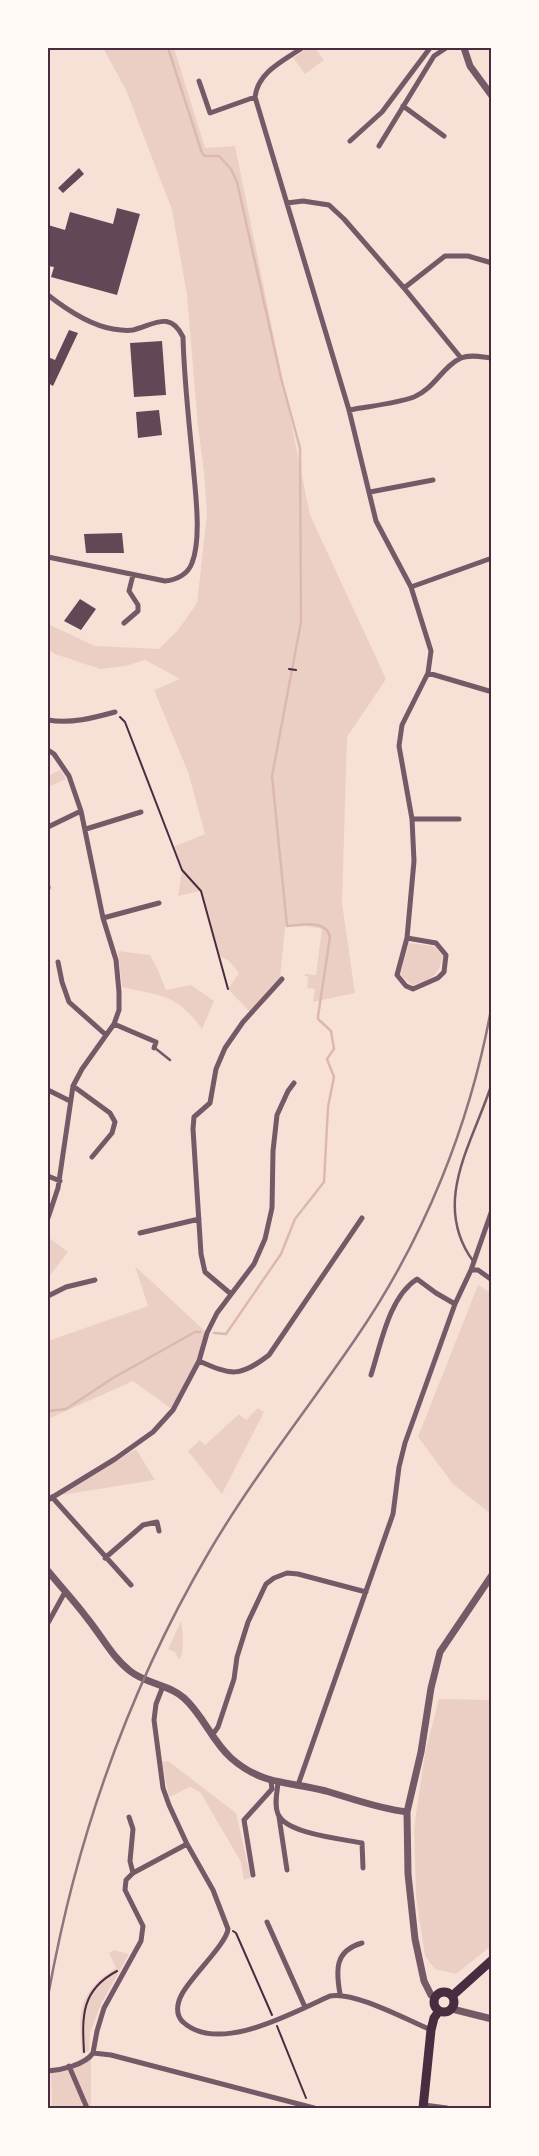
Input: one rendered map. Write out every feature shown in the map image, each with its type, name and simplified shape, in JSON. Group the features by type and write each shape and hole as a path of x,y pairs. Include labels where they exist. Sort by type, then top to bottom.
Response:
{"main road":[{"path":"452,1996 492,1960"},
{"path":"445,1992 452,1996 454,2002 452,2009 446,2012 440,2011 434,2005 435,1998 437,1994 445,1992"},
{"path":"424,2106 431,2030 434,2018 440,2011"}],"street":[{"path":"302,48 262,77 256,86 255,97 350,410 376,521 411,587 430,651 428,673 402,725 399,746 412,819 414,861 406,938 397,975 406,986 413,989 438,978 444,972 446,955 436,943 406,938"},
{"path":"350,141 382,112 430,48"},
{"path":"379,146 434,56 446,48"},
{"path":"464,48 470,66 492,96"},
{"path":"199,81 210,113 255,97"},
{"path":"403,106 444,136"},
{"path":"287,203 303,200 329,205 344,219 404,288 461,358"},
{"path":"404,288 445,256 468,256 492,263"},
{"path":"48,295 74,314 103,326 132,330 160,321 178,327 183,337 196,501 196,533 193,561 185,573 175,580 165,581 48,557"},
{"path":"350,410 414,397 432,386 447,369 461,358 475,356 492,358"},
{"path":"370,492 433,480"},
{"path":"411,587 492,558"},
{"path":"124,623 138,611 138,605 129,591 133,575"},
{"path":"428,673 489,690"},
{"path":"48,720 61,722 89,719 115,712"},
{"path":"48,750 54,754 70,776 86,829 103,918 117,968 119,1010 114,1024 82,1069 73,1086 60,1181 48,1218"},
{"path":"48,827 81,811"},
{"path":"86,829 141,812"},
{"path":"412,819 459,819"},
{"path":"103,918 159,903"},
{"path":"58,962 69,1002 106,1035"},
{"path":"231,1294 205,1272 201,1254 193,1123 194,1117 208,1106 212,1097 216,1068 225,1048 243,1022 282,979"},
{"path":"114,1024 156,1042 154,1048"},
{"path":"131,1585 50,1499 116,1459 153,1432 173,1410 199,1360 207,1333 217,1313 254,1264 265,1239 272,1208 273,1151 277,1115 288,1091 294,1083"},
{"path":"73,1086 110,1113 115,1122 112,1133 92,1157"},
{"path":"48,1090 70,1100"},
{"path":"48,1176 60,1181"},
{"path":"298,1785 394,1514 399,1467 405,1443 455,1304 471,1270 492,1210"},
{"path":"199,1360 226,1372 238,1373 256,1366 268,1355 362,1218"},
{"path":"140,1233 199,1219"},
{"path":"471,1270 478,1270 492,1280"},
{"path":"372,1375 388,1318 408,1285 417,1279 455,1304"},
{"path":"48,1296 66,1287 95,1280"},
{"path":"105,1558 142,1525 157,1522 159,1531"},
{"path":"48,1571 87,1618 115,1657 131,1672 150,1682 176,1691 186,1699 230,1757 255,1775 275,1782 298,1785 407,1812"},
{"path":"213,1734 218,1727 234,1679 237,1657 248,1622 266,1584 286,1573 298,1574 366,1592"},
{"path":"435,1998 431,1995 424,1981 415,1939 408,1874 407,1812 431,1688 440,1652 492,1574"},
{"path":"48,1623 65,1592"},
{"path":"163,1686 156,1704 154,1720 163,1788 168,1806 213,1890 228,1929 225,1938 192,1978 181,1995 178,2011 183,2022 198,2030 214,2033 235,2033 275,2021 340,1994 368,2003 431,2030"},
{"path":"275,1782 287,1870"},
{"path":"253,1874 244,1820 272,1789 275,1782"},
{"path":"278,1814 284,1822 293,1828 362,1843 363,1868"},
{"path":"129,1817 132,1829 130,1861 133,1873"},
{"path":"48,2070 57,2070 84,2061 93,2053 104,2008 141,1941 143,1926 126,1890 126,1880 133,1873 187,1844"},
{"path":"267,1922 305,2007"},
{"path":"340,1994 338,1964 350,1949 362,1944"},
{"path":"452,2009 492,2019"},
{"path":"93,2053 119,2057 314,2108"},
{"path":"69,2066 87,2108"},
{"path":"424,2106 448,2108"}],"lane":[{"path":"154,1048 170,1060"},
{"path":"473,1261 462,1242 458,1229 454,1196 460,1169 491,1086"}],"path":[{"path":"289,669 296,670"},
{"path":"115,712 126,722 182,870 201,891 228,989"},
{"path":"84,2061 82,2026 87,1999 98,1982 128,1965"}],"shaded area":[{"path":"103,48 174,48 205,148 235,146 310,515 386,679 347,737 342,903 355,993 313,1002 315,989 307,988 308,977 305,974 316,975 322,929 307,926 285,927 280,979 251,1013 228,989 239,973 229,961 219,956 200,891 178,896 182,870 173,847 205,834 188,772 154,690 180,679 145,660 126,666 100,669 55,654 48,649 48,624 95,646 159,649 178,630 197,603 207,514 187,295 172,210 126,90"},
{"path":"308,48 315,48 324,60 305,74 293,58"},
{"path":"60,770 66,779 48,787 48,776"},
{"path":"409,943 434,946 443,956 439,969 433,976 412,986 400,974"},
{"path":"118,951 150,955 166,990 191,985 214,1001 202,1029 184,1009 167,998 122,987"},
{"path":"48,1237 68,1252 48,1278"},
{"path":"135,1266 207,1333 199,1361 173,1410 133,1381 48,1419 48,1341 148,1306"},
{"path":"478,1285 491,1293 491,1514 453,1484 418,1437"},
{"path":"258,1408 264,1412 222,1494 188,1451 200,1440 205,1445 239,1414 246,1420"},
{"path":"136,1449 155,1480 61,1495"},
{"path":"181,1621 183,1647 179,1660 175,1652 168,1649"},
{"path":"439,1699 491,1700 491,1946 456,1974 435,1969 425,1956 416,1896 414,1828 425,1753"},
{"path":"168,1761 236,1813 251,1878 244,1880 241,1862 200,1792 190,1787 169,1797 162,1762"},
{"path":"114,1950 128,1954 128,1956 102,2002 90,2033 89,2051 82,2054 80,2026 83,2004 94,1986 116,1968 109,1953"},
{"path":"91,2057 91,2108 52,2108 51,2070 57,2070"}],"building":[{"path":"79,168 84,174 63,193 58,188"},
{"path":"117,208 140,214 117,295 51,277 54,267 48,266 48,225 65,230 70,212 113,224"},
{"path":"69,330 78,333 53,386 48,383 48,357 55,360"},
{"path":"162,341 166,395 134,397 130,343"},
{"path":"159,410 162,435 138,438 136,412"},
{"path":"122,533 124,553 86,553 84,534"},
{"path":"80,599 96,609 81,630 64,621"}],"waterway":[{"path":"168,48 202,153 205,156 219,156 231,169 237,182 281,378 300,448 301,622 272,776 287,926 319,925 328,931 330,937 318,1016 318,1019 331,1031 334,1049 327,1059 334,1077 328,1107 324,1182 295,1219 281,1254 226,1334 214,1333"},
{"path":"48,1411 66,1409 113,1378 195,1332 200,1332"}],"railway":[{"path":"48,1996 66,1910 85,1839 113,1754 148,1671 187,1591 226,1524 356,1338 381,1300 403,1261 442,1178 458,1136 483,1048 492,1004"}]}
